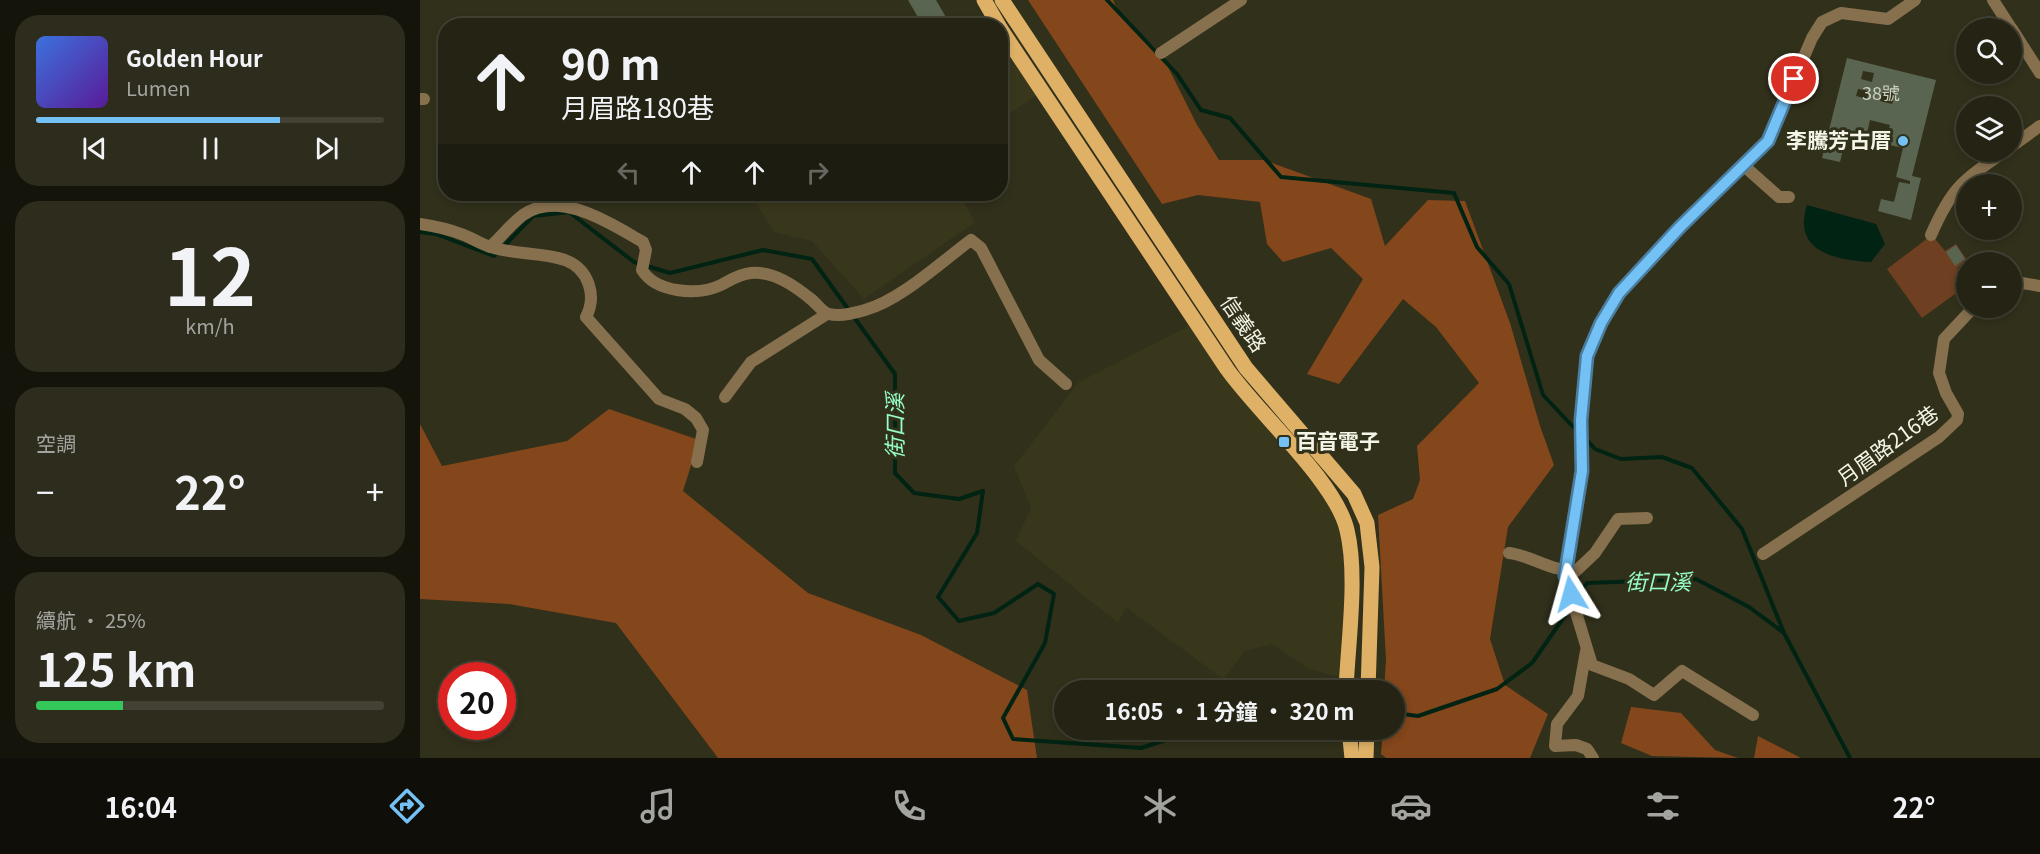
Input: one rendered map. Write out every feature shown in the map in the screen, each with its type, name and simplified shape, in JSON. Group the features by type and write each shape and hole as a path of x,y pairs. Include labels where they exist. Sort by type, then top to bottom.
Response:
{"main road":[{"name":"信義路","path":"984,0 993,18"},
{"name":"信義路","path":"1006,7 1261,385 1354,494 1367,523 1372,567 1368,680"},
{"name":"信義路","path":"1008,41 1241,390 1324,485 1342,515 1347,530 1352,568 1346,680"},
{"path":"1241,390 1261,385"},
{"path":"1353,740 1359,756"},
{"path":"1359,756 1364,740"}],"street":[{"path":"1161,53 1241,0"},
{"path":"1753,715 1682,672 1654,695 1629,680 1592,665 1586,651 1566,571 1582,471 1581,425 1587,356 1601,323 1619,293 1768,141 1812,38 1822,22 1841,14 1888,19 1915,0"},
{"path":"1993,0 2004,18"},
{"path":"2022,46 2040,73"},
{"path":"2022,139 2040,126"},
{"path":"1931,235 1942,208 1959,183 1989,162"},
{"path":"1743,165 1779,197 1789,197"},
{"path":"490,247 525,214 539,209 576,208 643,242 646,278 669,289 701,289 720,285 732,278 751,273 773,276 793,285 827,314"},
{"path":"420,224 460,233 490,247 566,260 587,279 592,290 592,305 586,317 659,399 684,409 696,418 703,430 697,462"},
{"path":"725,397 750,362 827,314 842,315 889,302 971,240 981,248 1039,360 1066,384"},
{"path":"2022,283 2040,286"},
{"name":"月眉路216巷","path":"1763,554 1939,437 1957,420 1958,414 1946,393 1939,373 1944,339 1964,318"},
{"path":"1509,553 1522,555 1542,565 1576,571 1595,553 1618,519 1647,518"},
{"path":"1586,651 1578,696 1557,724 1556,746 1576,745 1587,749 1593,758"}],"shaded area":[{"path":"1028,0 1113,0 1119,14 1161,53 1196,123 1219,160 1264,160 1371,199 1385,246 1428,200 1465,201 1510,323 1540,426 1554,465 1508,527 1490,639 1505,685 1548,714 1530,758 1386,758 1381,754 1382,740 1405,740 1405,680 1385,680 1386,660 1378,515 1413,499 1420,480 1417,446 1479,383 1436,327 1403,299 1339,384 1307,374 1363,279 1331,248 1283,262 1267,244 1260,202 1198,195 1162,204"},
{"path":"1008,52 1040,93 1008,114"},
{"path":"755,201 963,201 975,222 864,299 812,241 774,232"},
{"path":"1807,205 1876,224 1885,244 1871,262 1844,259 1820,250 1811,243 1806,233 1804,221"},
{"path":"1932,235 1945,251 1956,244 1962,252 1956,252 1956,293 1922,318 1887,269"},
{"path":"1191,325 1336,513 1348,545 1347,679 1309,669 1272,644 1245,651 1223,679 1126,607 1118,623 1016,541 1031,508 1014,466 1079,382"},
{"path":"609,409 699,440 683,491 808,593 921,635 1027,690 1037,758 718,758 616,623 509,604 420,599 420,424 442,466 567,441"},
{"path":"1631,707 1681,713 1715,750 1738,758 1652,756 1621,743"},
{"path":"1758,736 1799,757 1800,758 1754,758"}],"building":[{"path":"908,0 936,0 946,18 918,18"},
{"name":"李騰芳古厝","path":"1847,58 1936,80 1912,176 1921,178 1911,220 1878,211 1881,199 1894,202 1899,182 1910,184 1910,181 1896,177 1903,148 1885,144 1890,125 1870,120 1866,138 1847,133 1840,162 1822,158","holes":["1863,71 1874,73 1872,82 1861,79","1858,89 1869,91 1867,99 1856,96","1883,90 1895,93 1892,104 1880,101"]},
{"path":"1956,245 1960,252 1956,252 1955,266 1946,252"}],"waterway":[{"path":"1107,0 1177,74 1201,110 1230,118 1281,177 1454,193 1477,247 1509,284 1543,395 1578,432"},
{"name":"街口溪","path":"503,247 533,216 569,212 634,262 670,273 763,250 812,259 895,374 895,473 914,493 959,499 983,491 977,533 938,597 959,621 994,613 1038,584 1054,594 1045,643 1003,718 1013,739 1141,748 1166,740"},
{"name":"街口溪","path":"420,232 436,234 494,256 497,252"},
{"path":"1586,439 1595,449 1621,459 1662,457 1692,468 1742,529 1784,633"},
{"name":"街口溪","path":"1575,601 1587,583 1696,579 1749,607 1784,633 1850,758"},
{"name":"街口溪","path":"1405,714 1418,716 1497,689 1532,663 1571,607"}],"place":[{"name":"李騰芳古厝","path":"1903,141"},
{"name":"百音電子","path":"1284,442"}],"route":[{"path":"1571,594 1565,576 1582,471 1581,420 1587,356 1601,323 1619,293 1680,227 1768,141 1794,79"}]}
